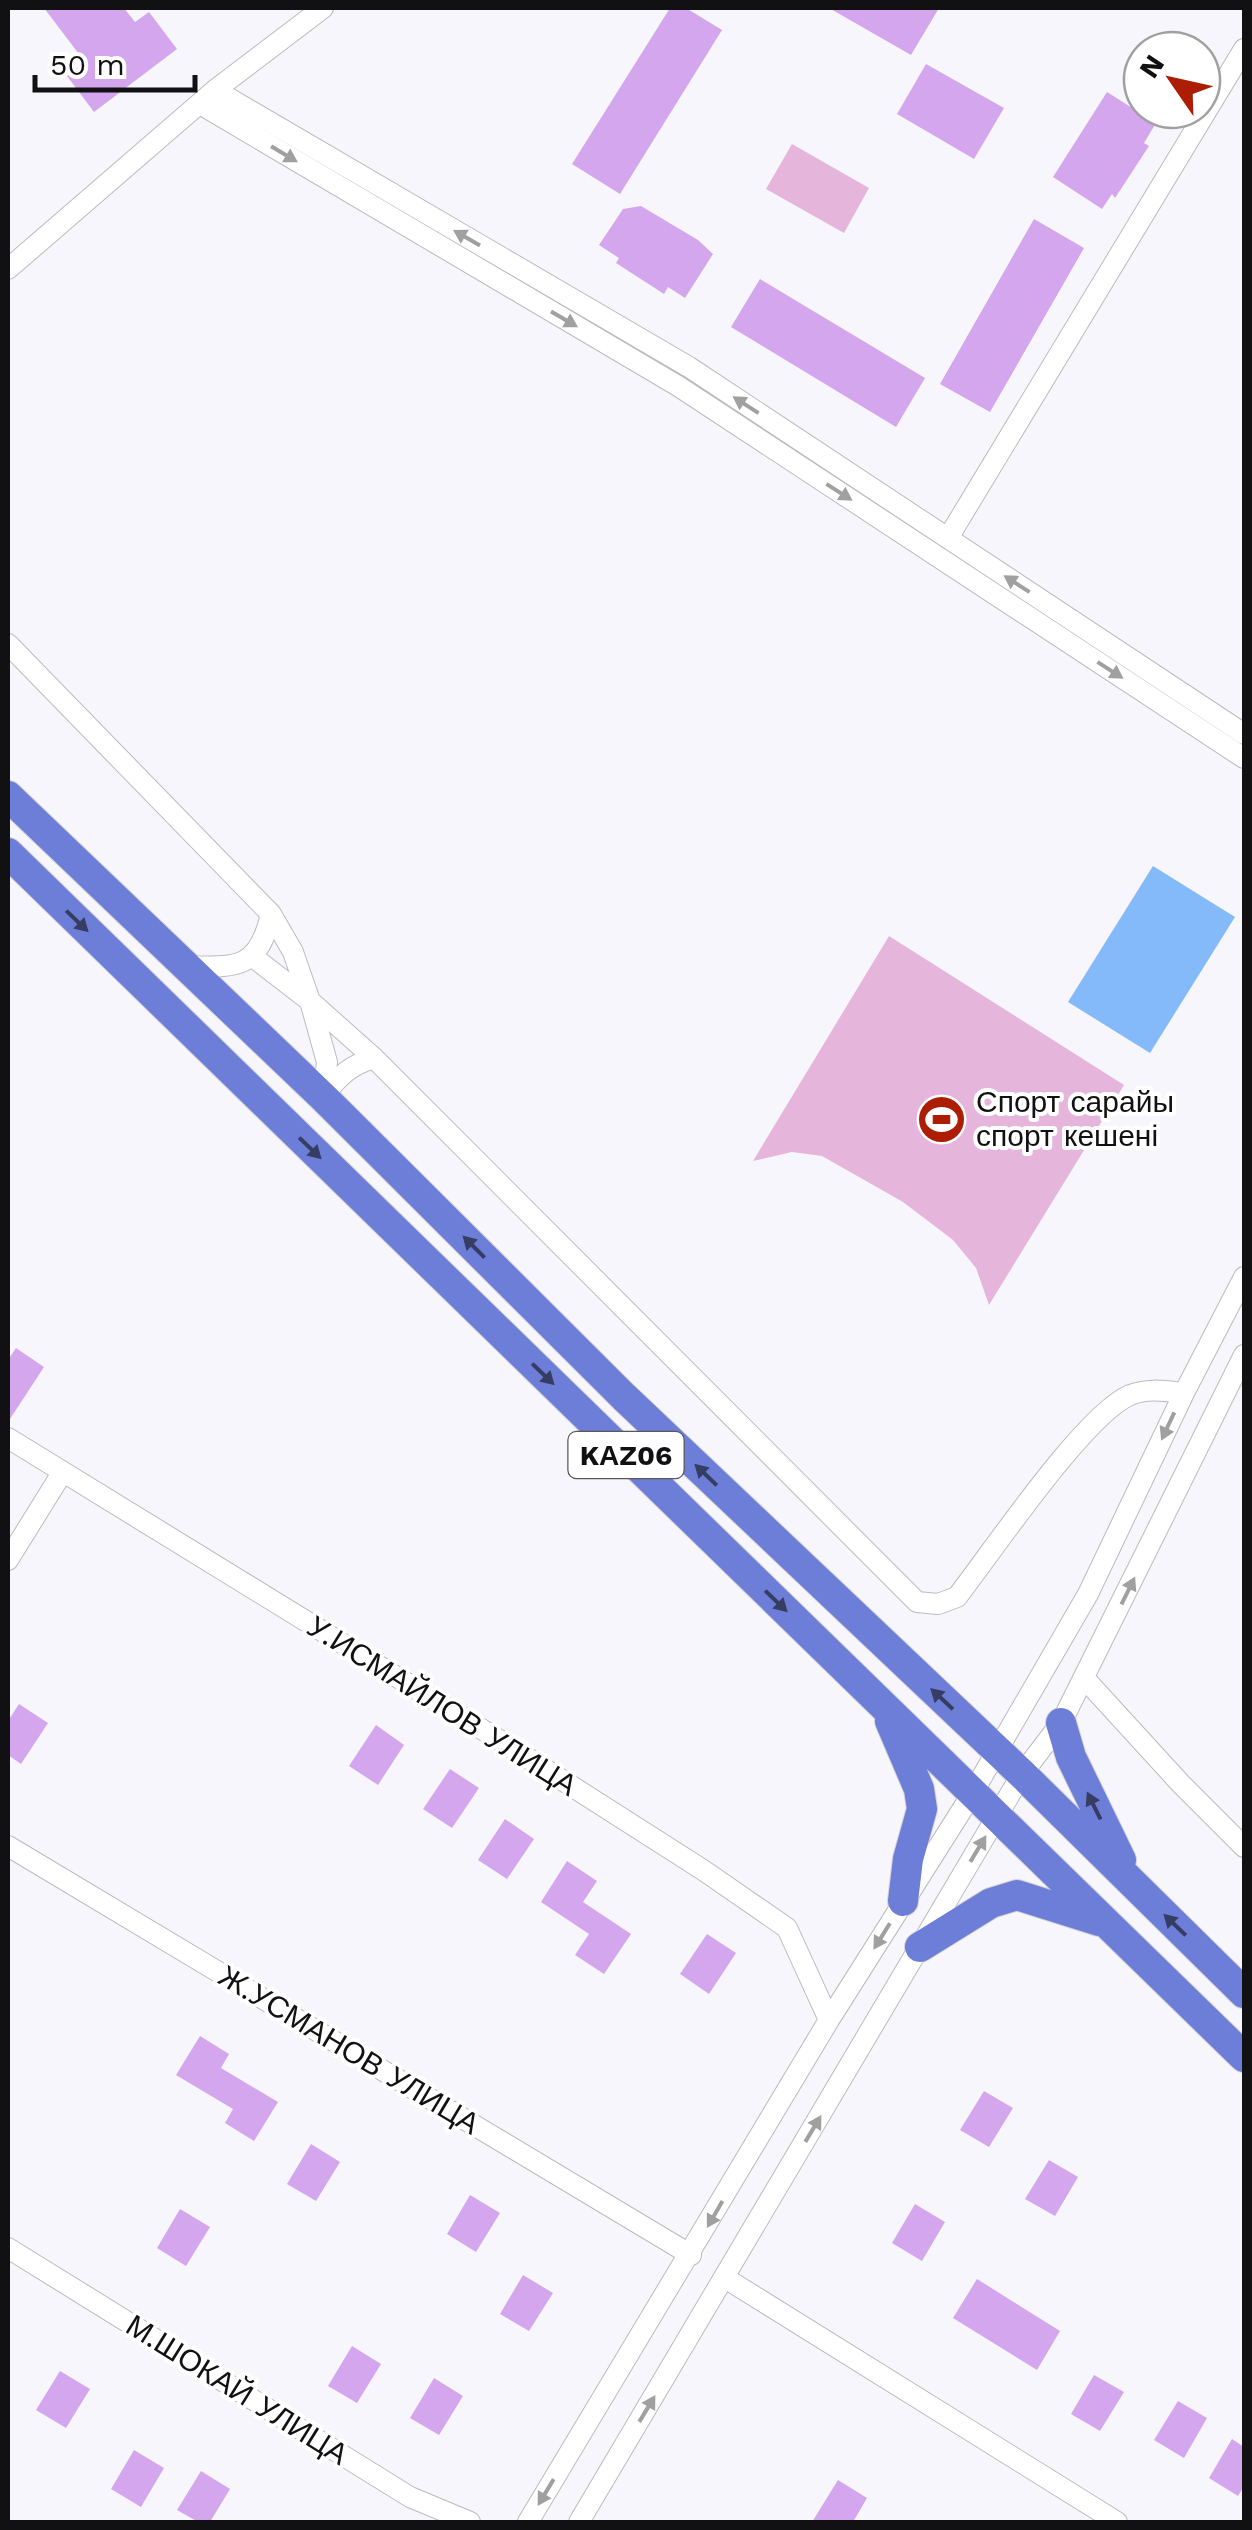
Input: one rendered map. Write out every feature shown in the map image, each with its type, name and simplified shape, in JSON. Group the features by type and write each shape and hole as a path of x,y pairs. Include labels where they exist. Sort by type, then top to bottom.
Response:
{"highway":[{"name":"KАZ06","path":"8,796 323,1097 624,1397 1022,1774 1244,1993"},
{"name":"KАZ06","path":"8,853 1244,2057"},
{"path":"596,1426 624,1397"},
{"path":"883,1705 919,1788 922,1809 908,1859 903,1902"},
{"path":"1061,1723 1071,1757 1134,1886"},
{"path":"920,1948 991,1902 1018,1895 1108,1924"}],"street":[{"path":"8,268 208,97 324,8"},
{"path":"948,538 1244,49"},
{"path":"208,97 672,370 948,538 1244,734"},
{"path":"672,370 1244,758"},
{"path":"8,644 271,914 292,952 310,1001 327,1062 323,1097"},
{"path":"185,966 234,967 253,957 265,941 271,914"},
{"path":"253,957 374,1058 918,1602 938,1604 958,1597 1048,1478 1105,1411 1127,1396 1149,1389 1184,1392"},
{"path":"323,1097 343,1072 374,1058"},
{"path":"528,2522 829,2020 972,1794 1088,1594 1184,1392 1244,1277"},
{"path":"579,2522 1022,1774 1061,1723 1244,1354"},
{"name":"У.ИСМАЙЛОВ УЛИЦА","path":"8,1438 501,1741 704,1870 787,1928 829,2020"},
{"path":"8,1560 62,1473"},
{"path":"1084,1679 1244,1847"},
{"name":"Ж.УСМАНОВ УЛИЦА","path":"8,1846 691,2254"},
{"name":"М.ШОКАЙ УЛИЦА","path":"8,2248 410,2497 470,2522"},
{"path":"725,2278 1117,2522"}],"shaded area":[{"path":"792,144 869,188 844,233 766,189"},
{"name":"Спорт сарайы спорт кешені","path":"889,936 1124,1085 989,1305 976,1268 953,1240 903,1202 822,1156 792,1152 753,1161"}],"water":[{"path":"1153,866 1235,917 1150,1053 1068,1002"}],"building":[{"path":"44,8 124,8 135,22 149,12 177,49 94,112 67,76 85,62"},
{"path":"670,8 686,8 722,30 620,194 572,164"},
{"path":"829,8 939,8 911,55"},
{"path":"926,64 1004,108 974,159 897,114"},
{"path":"1107,92 1122,101 1122,130 1152,130 1144,143 1149,146 1115,198 1112,194 1102,209 1053,177"},
{"path":"641,206 698,240 713,254 685,298 668,287 664,294 616,263 619,258 599,245 623,209"},
{"path":"1034,219 1084,248 990,412 940,384"},
{"path":"760,279 925,378 896,427 731,327"},
{"path":"16,1348 44,1367 8,1422 8,1360"},
{"path":"19,1704 48,1723 21,1764 8,1755 8,1721"},
{"path":"376,1725 404,1745 378,1785 349,1766"},
{"path":"450,1769 479,1788 452,1828 423,1809"},
{"path":"505,1819 534,1839 507,1879 478,1860"},
{"path":"567,1861 597,1881 583,1902 631,1934 604,1974 575,1955 589,1934 541,1902"},
{"path":"707,1934 736,1953 709,1994 680,1974"},
{"path":"200,2036 229,2054 221,2068 278,2102 254,2141 225,2123 233,2109 176,2075"},
{"path":"984,2091 1013,2108 989,2147 960,2130"},
{"path":"311,2144 340,2162 316,2201 287,2184"},
{"path":"1049,2160 1078,2177 1055,2216 1025,2199"},
{"path":"470,2195 500,2213 476,2252 447,2234"},
{"path":"915,2204 945,2222 922,2261 892,2243"},
{"path":"180,2209 210,2227 186,2266 157,2248"},
{"path":"523,2275 553,2293 529,2331 500,2314"},
{"path":"977,2279 1060,2331 1037,2370 953,2318"},
{"path":"352,2346 381,2364 357,2403 328,2386"},
{"path":"60,2371 90,2389 66,2428 36,2410"},
{"path":"1094,2375 1124,2392 1100,2431 1071,2414"},
{"path":"434,2378 463,2396 439,2435 410,2418"},
{"path":"1178,2401 1207,2418 1184,2458 1154,2440"},
{"path":"1232,2439 1244,2447 1244,2486 1238,2496 1209,2478"},
{"path":"134,2450 164,2468 141,2507 111,2489"},
{"path":"201,2471 230,2489 210,2522 198,2522 177,2510"},
{"path":"838,2480 867,2498 853,2522 812,2522"}],"place":[{"name":"Спорт сарайы спорт кешені","path":"941,1119"}]}
